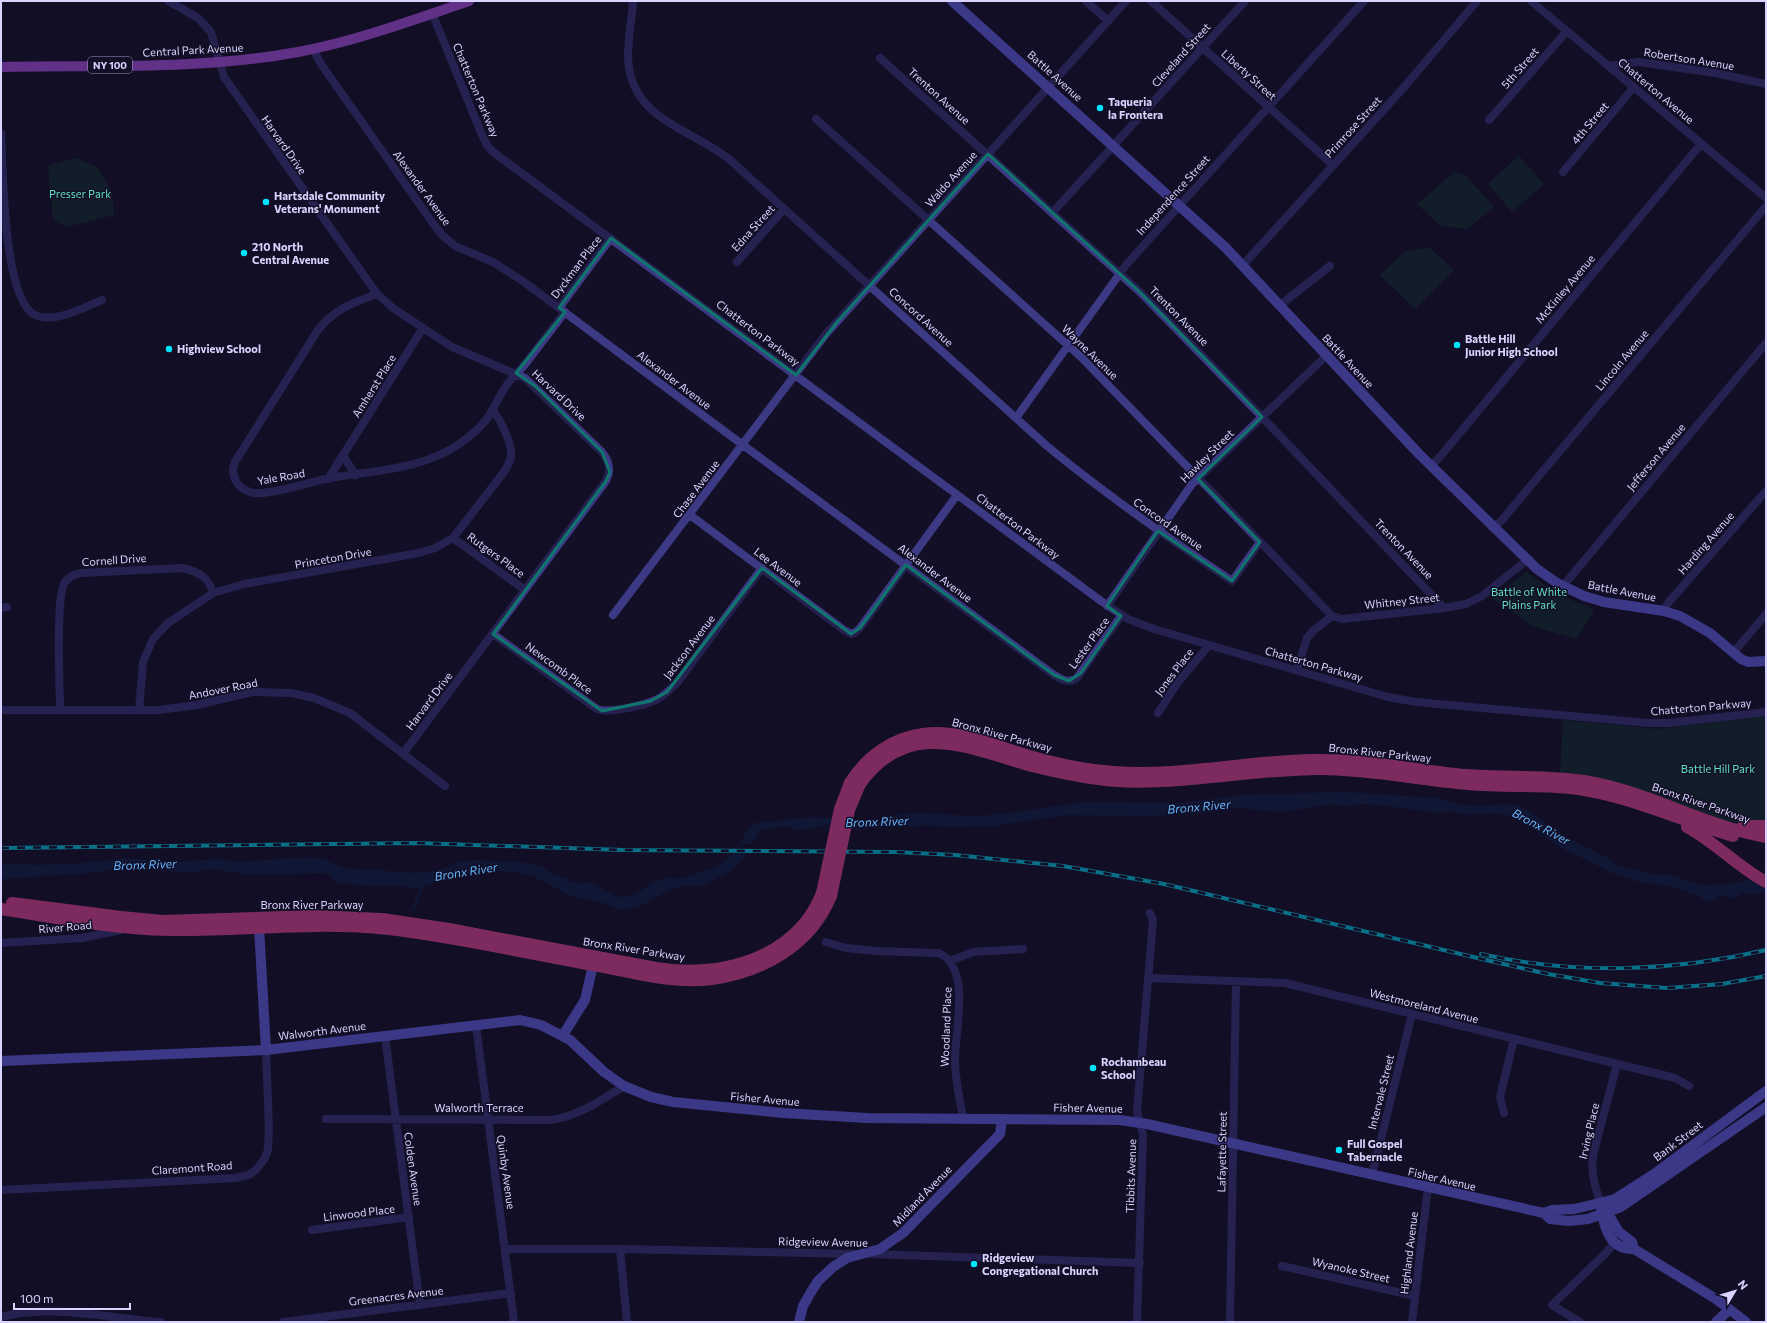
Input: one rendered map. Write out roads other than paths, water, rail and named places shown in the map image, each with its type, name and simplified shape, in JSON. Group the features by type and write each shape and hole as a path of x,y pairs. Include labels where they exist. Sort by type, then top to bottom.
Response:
{"highway":[{"name":"Bronx River Parkway","path":"1,901 148,920 341,925 403,931 677,980 711,979 738,973 770,961 800,942 818,921 827,894 855,784 866,762 889,745 915,736 943,733 970,738 1056,763 1109,772 1162,772 1292,761 1327,760 1374,763 1474,776 1571,779 1625,791 1706,818 1736,830 1766,836"},
{"name":"Bronx River Parkway","path":"855,784 875,766 896,751 916,745 943,742 969,747 1061,773 1109,780 1143,782 1306,769 1348,770 1470,784 1576,789 1604,794 1656,810 1720,833 1766,844"},
{"path":"1656,810 1700,835 1748,872 1766,882"},
{"path":"1706,818 1737,825 1766,826"},
{"name":"Bronx River Parkway","path":"1,909 130,927 172,930 340,916 402,922 456,930 656,968 676,971 698,971 724,968 743,962 780,945 805,924 827,894"}],"main road":[{"name":"NY 100","path":"432,13 469,1"},
{"name":"Central Park Avenue","path":"1,67 218,62 264,58 313,49 384,30 432,13"}],"street":[{"name":"Harvard Drive","path":"168,1 190,13 206,25 214,41 218,62 227,81 377,294 393,308 461,351 526,378 536,386 602,452 608,461 610,472 606,481 403,754"},
{"name":"Concord Avenue","path":"633,1 628,39 628,64 638,96 655,113 722,153 1079,473 1158,531 1232,581 1260,542"},
{"name":"Battle Avenue","path":"952,1 1114,146 1243,265 1326,356 1430,466 1493,528 1544,575 1584,596 1604,602 1664,611 1680,616 1716,637 1741,659 1748,662 1766,660"},
{"path":"1086,1 1108,21"},
{"name":"Waldo Avenue","path":"796,375 826,334 1126,1"},
{"name":"Liberty Street","path":"1151,1 1333,166"},
{"name":"Cleveland Street","path":"1053,212 1202,47 1246,1"},
{"name":"Independence Street","path":"1016,418 1120,273 1179,205 1364,1"},
{"name":"Primrose Street","path":"1243,265 1424,64 1477,1"},
{"name":"Chatterton Avenue","path":"1531,1 1766,198"},
{"name":"Chatterton Parkway","path":"432,13 482,135 490,149 1122,616 1150,628 1388,697 1416,702 1633,722 1669,723 1766,712"},
{"name":"5th Street","path":"1489,120 1567,31"},
{"name":"Alexander Avenue","path":"313,49 326,70 442,234 460,248 483,257 508,271 1054,675 1065,681 1072,681"},
{"name":"Trenton Avenue","path":"880,58 1120,273 1262,417 1444,608"},
{"name":"Robertson Avenue","path":"1609,66 1639,62 1715,73 1766,84"},
{"name":"4th Street","path":"1562,172 1634,88"},
{"name":"Wayne Avenue","path":"816,119 1068,345 1332,616"},
{"path":"1,133 9,254 13,275 28,309 34,314 52,317 102,300"},
{"name":"McKinley Avenue","path":"1430,466 1438,459 1701,144"},
{"name":"Lincoln Avenue","path":"1493,528 1507,514 1766,206"},
{"name":"Edna Street","path":"738,262 784,209"},
{"name":"Dyckman Place","path":"516,374 611,238"},
{"path":"1280,305 1330,266"},
{"name":"Yale Road","path":"377,294 340,309 326,320 238,457 232,471 235,480 245,490 254,493 265,492 328,479 356,475 414,464 448,452 479,428 492,410 506,385 516,374"},
{"name":"Amherst Place","path":"328,479 423,328"},
{"name":"Jefferson Avenue","path":"1563,586 1766,343"},
{"name":"Hawley Street","path":"1107,606 1187,491 1326,356"},
{"name":"Chase Avenue","path":"613,615 796,375"},
{"name":"Princeton Drive","path":"139,710 141,672 146,653 153,639 168,623 213,593 244,584 419,553 442,545 453,538 504,472 509,462 511,453 510,444 496,414 492,410"},
{"path":"343,456 356,475"},
{"name":"Harding Avenue","path":"1664,611 1668,603 1766,491"},
{"path":"906,565 957,495"},
{"name":"Lee Avenue","path":"690,515 844,630 854,633 860,628 906,565"},
{"name":"Rutgers Place","path":"453,538 525,590"},
{"name":"Whitney Street","path":"1332,616 1342,619 1460,606 1477,599 1527,560"},
{"name":"Cornell Drive","path":"60,710 59,622 62,590 66,581 74,575 81,573 182,568 202,575 210,583 213,593"},
{"name":"Jackson Avenue","path":"615,710 656,700 672,688 762,568"},
{"path":"1733,653 1766,614"},
{"name":"Lester Place","path":"1072,681 1081,673 1122,616"},
{"path":"1297,670 1307,638 1314,630 1332,616"},
{"name":"Newcomb Place","path":"493,634 593,707 606,711 615,710"},
{"name":"Jones Place","path":"1158,713 1176,685 1209,645"},
{"name":"Andover Road","path":"1,710 159,710 184,707 252,692 291,693 314,698 350,713 445,786"},
{"name":"Tibbits Avenue","path":"1137,1322 1143,1135 1137,1111 1153,920 1150,913"},
{"name":"Claremont Road","path":"1,1190 235,1178 249,1175 261,1165 268,1150 266,1050 259,922"},
{"name":"River Road","path":"1,943 82,938 130,927"},
{"path":"826,942 846,948 875,951 939,953 950,961 973,952 1023,950"},
{"name":"Woodland Place","path":"950,961 957,975 959,988 956,1066 963,1120"},
{"path":"563,1036 585,1000 593,965"},
{"name":"Westmoreland Avenue","path":"1149,978 1285,983 1675,1078 1689,1086"},
{"name":"Lafayette Street","path":"1230,1322 1236,982"},
{"name":"Intervale Street","path":"1372,1175 1412,1014"},
{"name":"Walworth Avenue","path":"1,1061 266,1050 520,1020 541,1025 563,1036 577,1045 608,1075 624,1086"},
{"name":"Quinby Avenue","path":"476,1024 514,1322"},
{"name":"Colden Avenue","path":"385,1036 420,1305"},
{"path":"1504,1113 1500,1097 1514,1039"},
{"name":"Irving Place","path":"1601,1203 1592,1176 1591,1168 1593,1155 1617,1064"},
{"name":"Fisher Avenue","path":"624,1086 651,1097 673,1102 782,1113 867,1118 963,1120 1120,1120 1140,1122 1544,1213 1550,1219 1569,1221 1588,1219 1605,1213"},
{"name":"Walworth Terrace","path":"326,1119 544,1120 566,1117 581,1112 624,1086"},
{"name":"Bank Street","path":"1601,1203 1615,1199 1633,1189 1766,1091"},
{"name":"Bank Street","path":"1605,1213 1628,1204 1766,1107"},
{"name":"Midland Avenue","path":"798,1322 803,1306 818,1281 840,1262 880,1249 911,1226 1000,1134 1002,1120"},
{"name":"Highland Avenue","path":"1412,1322 1428,1187"},
{"path":"1601,1203 1605,1213 1619,1232 1632,1242 1634,1249"},
{"name":"Fisher Avenue","path":"1544,1213 1552,1210 1568,1210 1601,1203"},
{"path":"1605,1213 1606,1232 1615,1242 1627,1249 1634,1249 1716,1299 1746,1322"},
{"name":"Linwood Place","path":"312,1230 408,1217"},
{"path":"1580,1322 1552,1305 1607,1252 1615,1242"},
{"name":"Ridgeview Avenue","path":"505,1249 620,1249 862,1254 1140,1263"},
{"path":"620,1249 627,1322"},
{"name":"Wyanoke Street","path":"1282,1266 1415,1296"},
{"name":"Greenacres Avenue","path":"283,1322 309,1320 511,1293"},
{"path":"1716,1322 1729,1310"},
{"path":"1,1317 20,1312 64,1312 138,1321 161,1322"}],"water":[{"name":"Bronx River","path":"1340,792 1436,798 1465,805 1521,806 1570,839 1604,856 1619,866 1657,875 1667,874 1693,883 1706,885 1732,884 1766,875 1766,890 1754,895 1743,893 1734,898 1720,895 1708,902 1699,896 1674,887 1639,882 1617,875 1562,848 1521,821 1508,815 1496,813 1470,815 1447,811 1442,813 1362,804 1344,806 1334,804 1280,812 1232,807 1205,813 1149,816 1068,815 992,826 952,827 927,825 859,829 827,825 818,826 811,829 796,830 787,826 760,830 745,857 730,872 698,887 685,886 669,890 638,907 621,910 607,904 569,895 533,876 516,872 482,870 417,888 336,883 327,873 244,874 212,869 192,873 139,868 108,869 102,872 1,879 1,864 40,865 100,862 124,858 180,862 217,859 236,862 313,857 323,859 344,868 415,873 445,869 461,862 474,860 526,863 542,867 554,875 580,884 589,882 618,897 630,896 642,890 652,882 666,878 674,879 687,877 717,866 735,854 745,834 754,823 814,817 873,821 886,816 917,813 974,816 1004,814 1083,802 1180,803 1243,795"}],"waterway":[{"path":"413,909 421,889 419,885"}],"railway":[{"path":"1,848 417,843 623,850 895,852 955,855 1063,866 1164,884 1486,960 1548,974 1600,983 1667,988 1722,984 1766,976"},
{"path":"1481,954 1516,961 1552,965 1588,968 1624,968 1695,963 1766,950"}],"place":[{"name":"Taqueria la Frontera","path":"1100,108"},
{"name":"Hartsdale Community Veterans' Monument","path":"266,202"},
{"name":"210 North Central Avenue","path":"244,253"},
{"name":"Battle Hill Junior High School","path":"1457,345"},
{"name":"Highview School","path":"169,349"},
{"name":"Rochambeau School","path":"1093,1068"},
{"name":"Full Gospel Tabernacle","path":"1339,1150"},
{"name":"Ridgeview Congregational Church","path":"974,1264"}],"park label":[{"name":"Presser Park","path":"80,194"},
{"name":"Battle of White Plains Park","path":"1529,598"},
{"name":"Battle Hill Park","path":"1718,769"}]}
